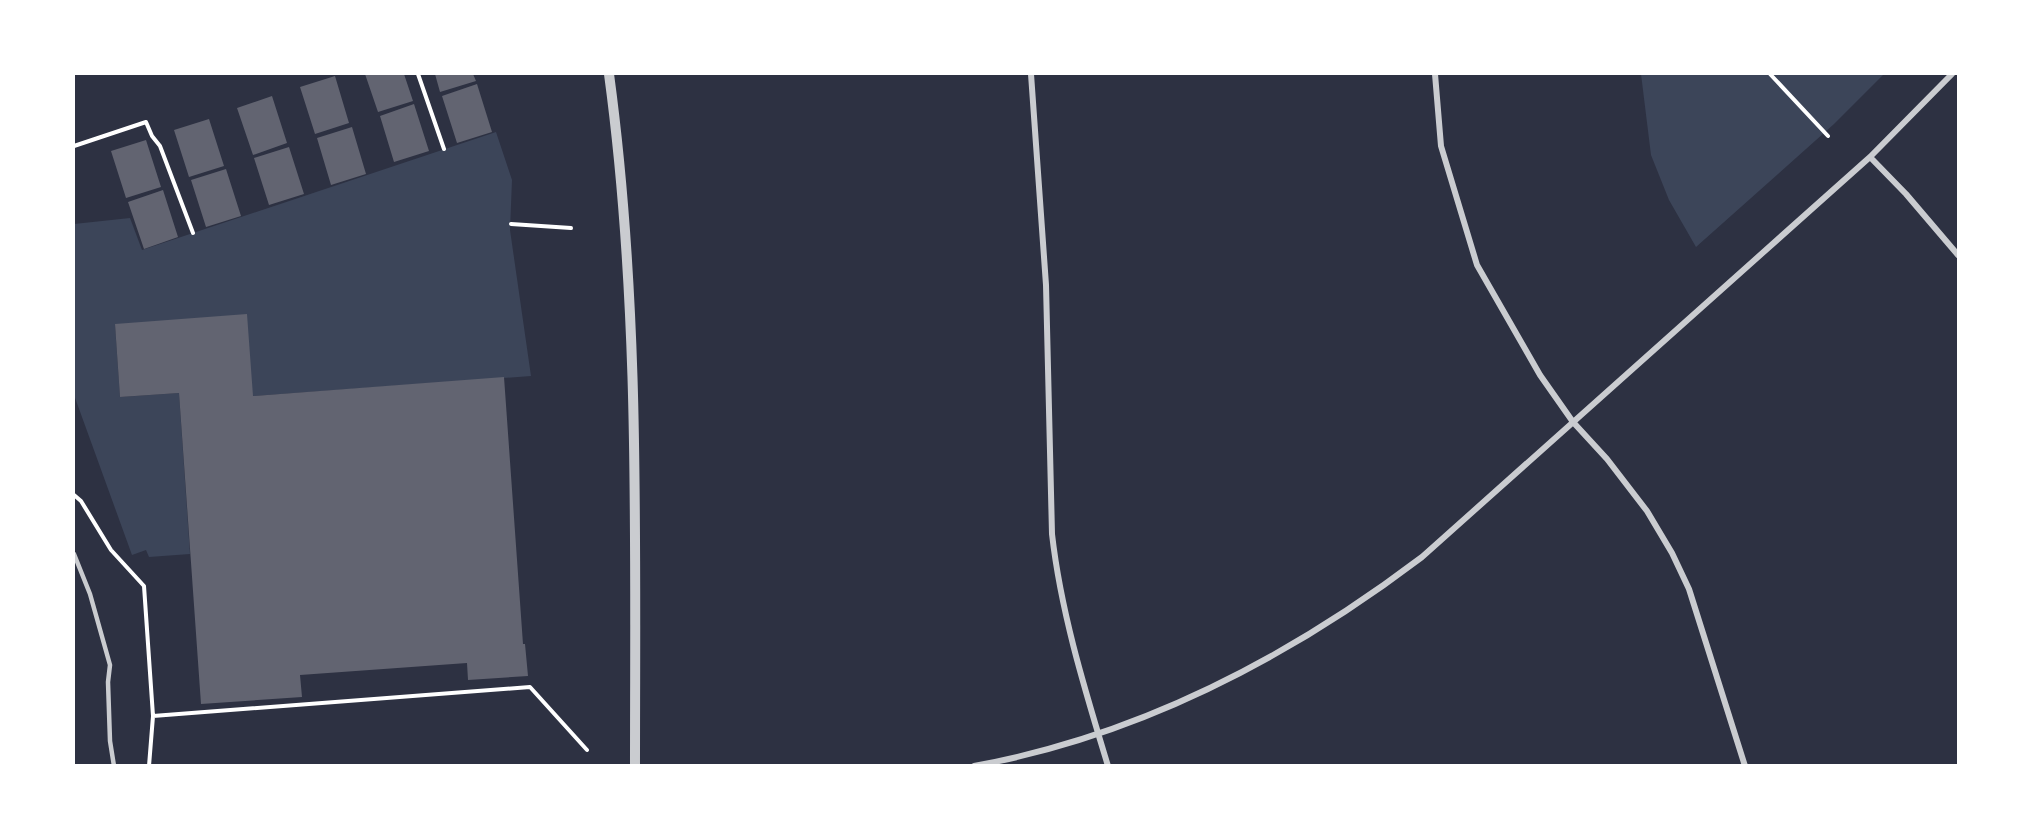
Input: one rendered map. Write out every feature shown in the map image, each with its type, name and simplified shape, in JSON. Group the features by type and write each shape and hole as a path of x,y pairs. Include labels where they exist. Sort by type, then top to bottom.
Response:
{"street":[{"path":"609,74 617,128 627,237 635,468 635,765"},
{"path":"1031,74 1046,285 1052,534 1056,573 1081,679 1108,765"},
{"path":"1435,74 1441,146 1477,265 1540,375 1573,422 1647,511 1672,553 1689,589 1745,765"},
{"path":"974,765 1056,747 1194,696 1266,660 1369,597 1422,557 1869,157 1952,74"},
{"path":"1869,157 1906,194 1959,255"}],"lane":[{"path":"74,554 90,594 110,665 108,682 110,741 114,765"}],"path":[{"path":"418,74 444,149"},
{"path":"1770,74 1828,136"},
{"path":"74,146 146,122 152,136 160,146 193,233"},
{"path":"511,224 572,228"},
{"path":"74,495 81,501 111,550 144,586 153,716 149,765"},
{"path":"153,716 530,687 587,750"}],"shaded area":[{"path":"1641,74 1884,74 1834,124 1696,247 1669,200 1651,155"},
{"path":"496,132 512,180 510,230 531,376 253,396 115,324 120,397 179,393 190,554 149,557 146,550 132,555 74,395 74,224 130,218 142,250"}],"building":[{"path":"365,74 404,74 413,101 378,112"},
{"path":"435,74 473,74 476,81 440,92"},
{"path":"335,76 349,123 315,134 300,87"},
{"path":"477,84 492,132 457,143 442,96"},
{"path":"272,96 287,143 253,155 237,108"},
{"path":"414,104 429,151 394,162 380,116"},
{"path":"209,119 224,166 189,177 174,130"},
{"path":"352,127 366,174 331,185 317,138"},
{"path":"146,140 161,187 126,198 111,151"},
{"path":"289,147 304,194 269,205 254,158"},
{"path":"226,169 241,216 206,227 191,180"},
{"path":"163,190 178,237 144,249 128,202"},
{"path":"247,314 253,396 504,377 523,644 525,644 528,676 468,680 467,663 300,675 302,697 201,704 179,393 120,397 115,324"}]}
